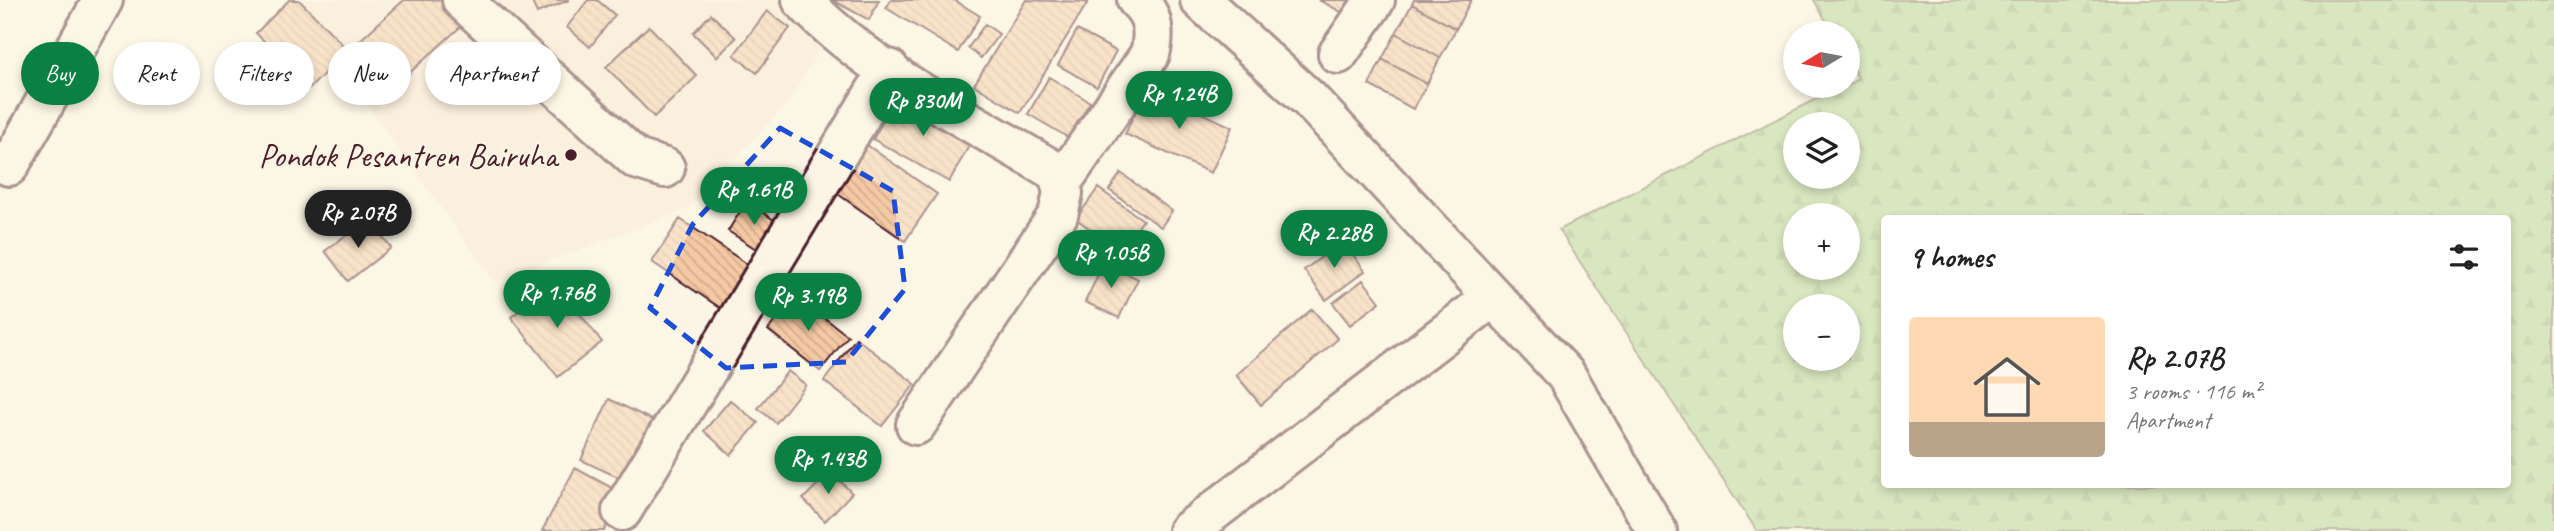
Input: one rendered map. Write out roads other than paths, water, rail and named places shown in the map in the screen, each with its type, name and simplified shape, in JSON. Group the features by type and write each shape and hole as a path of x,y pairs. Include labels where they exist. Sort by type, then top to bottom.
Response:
{"street":[{"path":"9,166 103,0"},
{"path":"462,0 636,159 665,167"},
{"path":"802,0 824,23 889,69 1058,173 1062,182"},
{"path":"916,425 1058,215 1062,182 1150,54 1154,39 1152,20 1137,0"},
{"path":"1200,0 1308,99 1566,375 1657,531"},
{"path":"1338,54 1376,0"},
{"path":"622,511 889,69"},
{"path":"1188,531 1493,297"}],"place":[{"name":"Pondok Pesantren Bairuha","path":"571,155"}]}
